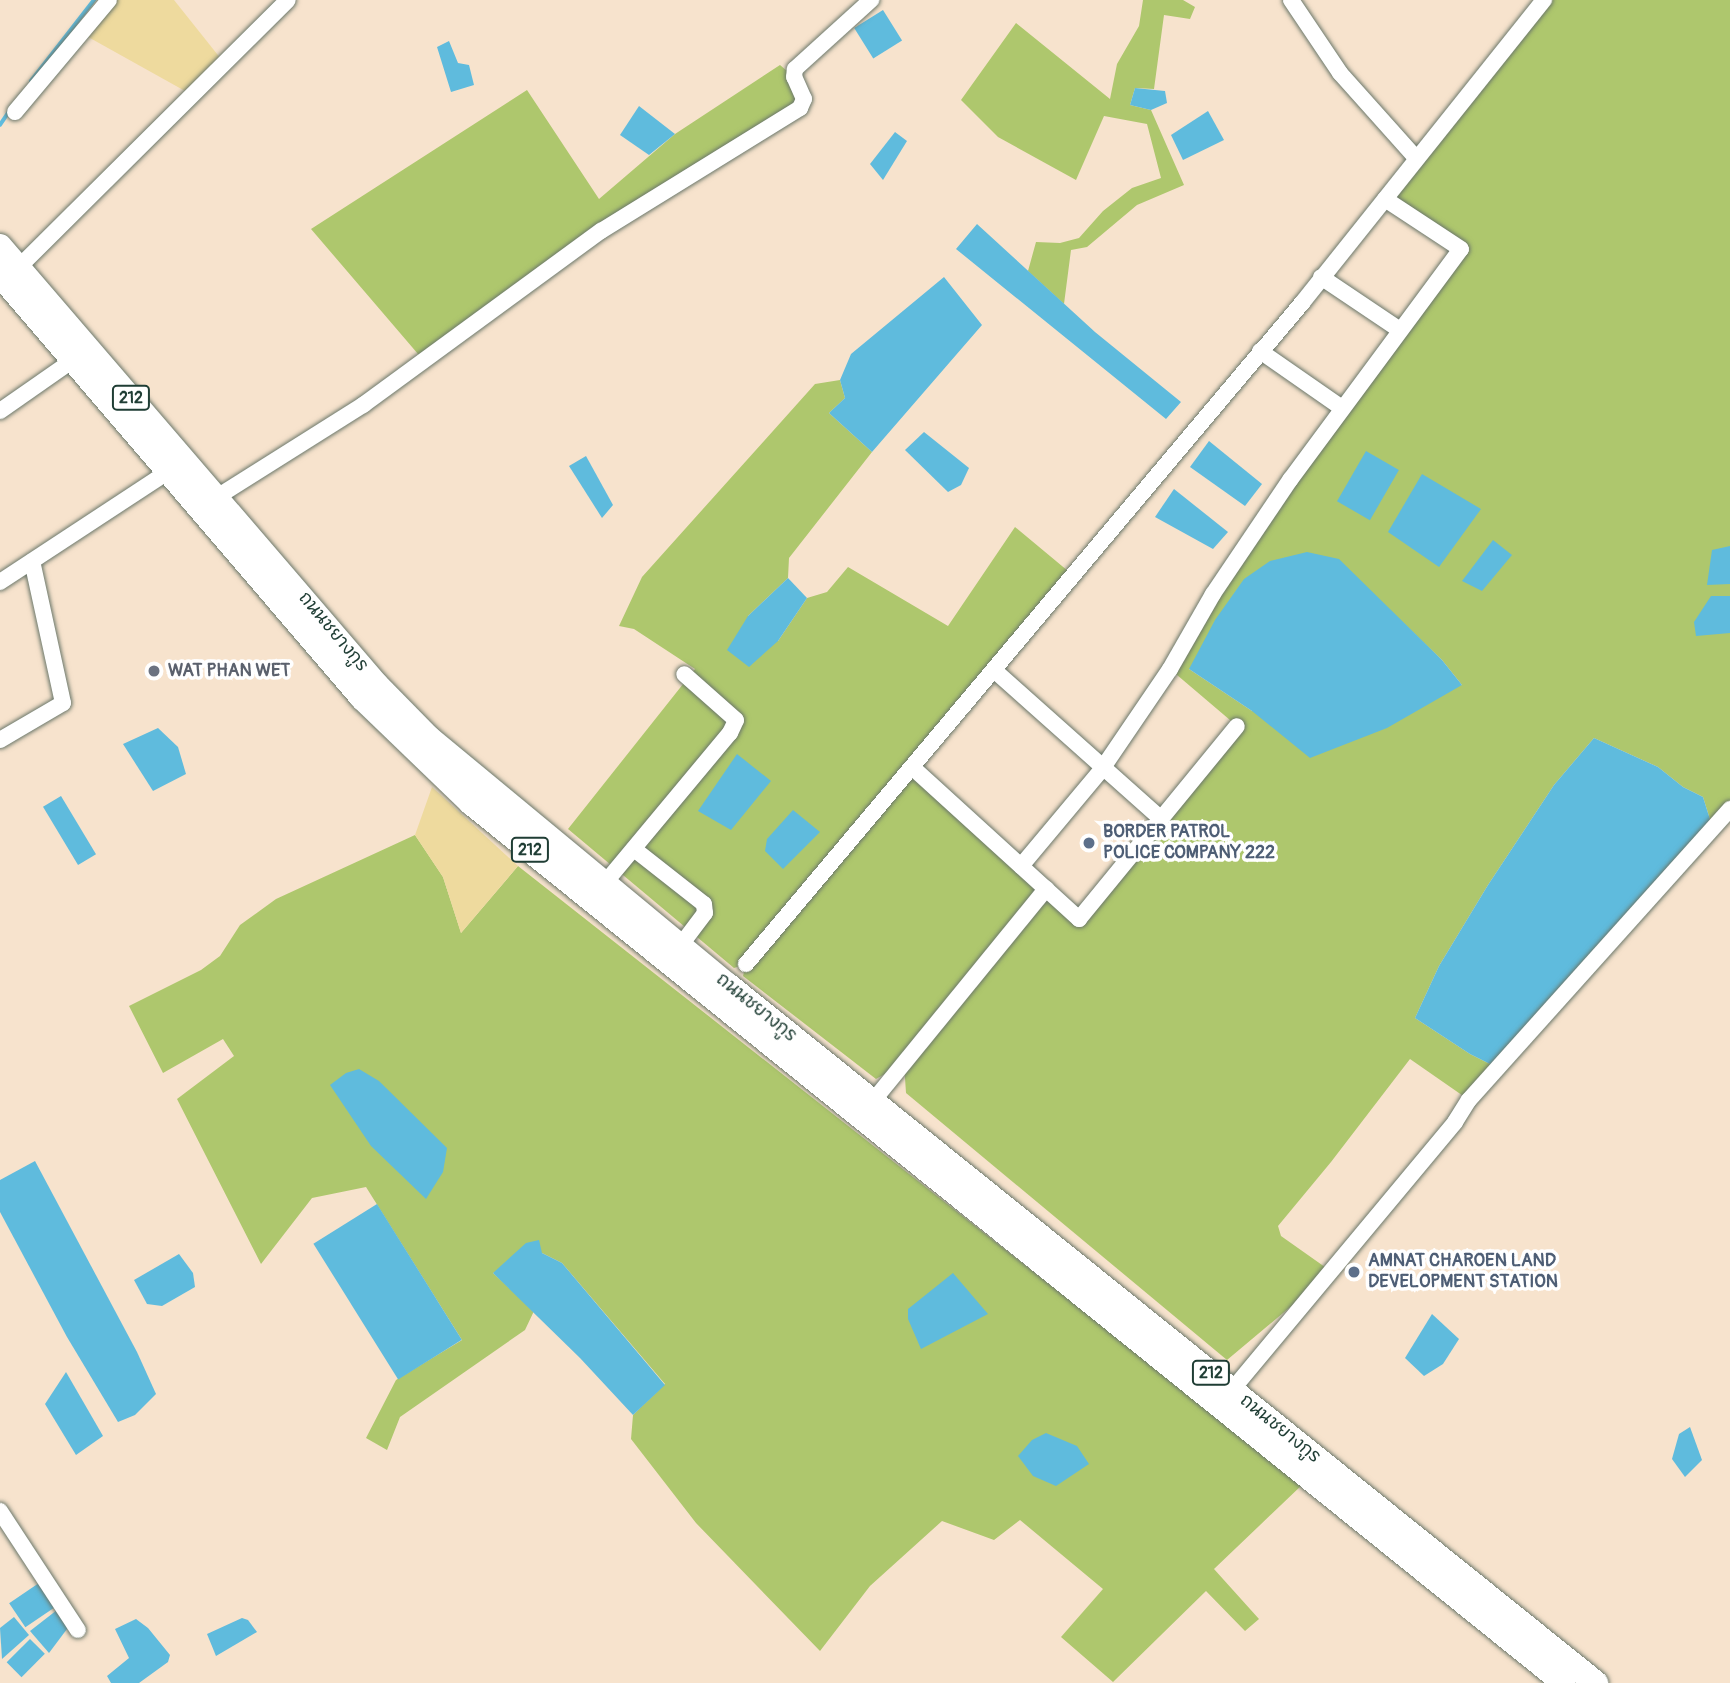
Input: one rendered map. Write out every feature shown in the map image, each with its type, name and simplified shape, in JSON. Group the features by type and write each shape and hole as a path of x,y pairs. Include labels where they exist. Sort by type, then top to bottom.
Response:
{"highway":[{"name":"ถนนชยางกูร","path":"0,246 9,271 73,360 362,698 471,803 821,1072 1564,1683"},
{"name":"ถนนชยางกูร","path":"9,271 218,497 377,685 429,738 680,946 821,1072 873,1101 1596,1683"}],"street":[{"path":"15,112 109,0"},
{"path":"9,271 288,0"},
{"path":"1291,0 1340,72 1417,159"},
{"path":"747,964 1260,351 1544,0"},
{"path":"218,497 363,405 601,231 800,108 804,99 793,77 795,69 861,4"},
{"path":"1021,866 1102,769 1170,669 1213,594 1342,408 1461,249 1385,199"},
{"path":"1321,277 1400,330"},
{"path":"1260,351 1342,408"},
{"path":"0,411 73,360"},
{"path":"0,582 169,471"},
{"path":"0,740 63,703 32,561"},
{"path":"994,670 1161,819"},
{"path":"604,884 730,733 736,720 684,674"},
{"path":"912,767 1079,919 1237,726"},
{"path":"1232,1390 1424,1161 1469,1100 1730,809"},
{"path":"634,849 704,904 705,913 680,946"},
{"path":"873,1101 1046,889"},
{"path":"0,1511 78,1630"}],"green space":[{"path":"1143,0 1183,0 1195,7 1190,19 1164,15 1154,89 1135,88 1130,105 1151,110 1184,185 1137,205 1087,247 1071,250 1064,304 1028,271 1036,242 1060,243 1079,238 1103,211 1132,188 1161,178 1147,124 1104,116 1076,180 998,137 961,100 1016,23 1110,99 1117,64 1139,26"},
{"path":"1544,0 1730,0 1730,809 1713,829 1703,797 1683,787 1658,767 1594,738 1554,785 1488,885 1439,966 1415,1018 1470,1054 1498,1068 1469,1100 1410,1059 1278,1226 1281,1236 1332,1272 1227,1360 906,1093 904,1063 876,1079 743,976 746,964 734,968 568,829 695,669 634,629 619,626 642,577 815,384 840,380 845,398 829,413 872,452 789,558 788,578 748,616 778,641 807,598 827,592 848,567 948,626 1015,527 1074,576 912,767 1078,918 1237,726 1170,669 1213,594 1461,250 1385,199","holes":["1395,615 1442,660 1462,685 1252,711 1189,669"]},
{"path":"780,65 794,77 804,99 424,361 311,229 527,90 599,199 675,134"},
{"path":"415,835 443,877 461,933 518,866 1303,1484 1214,1569 1259,1619 1245,1631 1206,1591 1113,1682 1061,1637 1103,1589 1020,1520 994,1540 942,1521 870,1586 820,1651 696,1523 631,1439 633,1415 665,1384 562,1263 542,1253 493,1273 534,1311 525,1330 400,1417 387,1450 366,1438 396,1380 462,1340 366,1187 312,1198 261,1264 177,1099 234,1056 223,1039 163,1073 129,1006 201,970 220,956 240,925 276,899"}],"sand":[{"path":"109,0 174,0 225,64 194,96 81,33"},
{"path":"432,787 518,866 461,933 443,877 415,835"}],"water":[{"path":"883,10 902,41 873,59 854,28"},
{"path":"449,41 458,63 469,65 474,85 451,92 437,47"},
{"path":"1135,88 1165,91 1167,103 1151,110 1130,105"},
{"path":"639,106 675,134 649,155 620,135"},
{"path":"1208,111 1224,140 1183,160 1171,135"},
{"path":"895,132 907,141 883,180 870,164"},
{"path":"977,224 1095,332 1181,402 1166,419 956,249"},
{"path":"944,277 982,325 872,452 829,413 845,398 840,380 851,354"},
{"path":"924,432 969,468 961,485 948,492 905,450"},
{"path":"1209,441 1262,484 1245,506 1190,467"},
{"path":"1366,451 1399,470 1370,520 1337,501"},
{"path":"586,456 613,505 602,518 569,466"},
{"path":"1422,474 1481,509 1439,567 1388,532"},
{"path":"1174,489 1228,532 1213,549 1155,517"},
{"path":"1493,540 1512,555 1482,591 1462,581"},
{"path":"1730,546 1730,584 1707,585 1712,550"},
{"path":"1307,552 1339,559 1442,660 1462,685 1387,728 1310,758 1252,711 1189,669 1215,620 1244,579 1270,561"},
{"path":"788,578 807,598 778,641 749,667 727,650 748,616"},
{"path":"1711,596 1730,596 1730,633 1696,636 1694,622"},
{"path":"158,728 178,747 186,774 153,791 123,744"},
{"path":"1594,738 1658,767 1683,787 1703,797 1713,829 1498,1068 1470,1054 1415,1018 1439,966 1488,885 1554,785"},
{"path":"737,754 771,781 731,830 698,811"},
{"path":"61,796 96,854 78,865 43,807"},
{"path":"793,810 820,832 783,869 765,851 767,839"},
{"path":"359,1069 379,1081 447,1148 443,1172 426,1199 371,1146 330,1085 346,1073"},
{"path":"35,1161 137,1352 156,1394 135,1415 118,1422 67,1337 0,1212 0,1180"},
{"path":"377,1204 462,1340 398,1379 313,1244"},
{"path":"539,1240 542,1253 562,1263 665,1385 633,1415 580,1358 493,1273 526,1243"},
{"path":"179,1254 193,1273 195,1287 162,1306 147,1304 134,1280"},
{"path":"953,1273 988,1314 921,1349 908,1319 908,1309"},
{"path":"1432,1314 1459,1339 1443,1364 1424,1376 1405,1358"},
{"path":"66,1372 103,1436 76,1455 45,1404"},
{"path":"1690,1427 1702,1460 1685,1477 1672,1459 1679,1434"},
{"path":"1046,1433 1077,1446 1089,1464 1056,1486 1033,1476 1018,1456 1032,1440"},
{"path":"39,1583 55,1607 25,1627 9,1603"},
{"path":"57,1610 70,1625 49,1653 30,1631"},
{"path":"14,1617 29,1635 2,1659 0,1628"},
{"path":"242,1618 248,1620 257,1632 216,1656 207,1634"},
{"path":"136,1619 148,1628 170,1655 168,1662 139,1683 111,1683 107,1676 129,1658 115,1629"},
{"path":"30,1639 45,1654 22,1677 7,1662"}],"waterway":[{"path":"31,81 94,0"},
{"path":"0,125 10,110"}],"place":[{"name":"WAT PHAN WET","path":"154,671"},
{"name":"BORDER PATROL POLICE COMPANY 222","path":"1089,843"},
{"name":"AMNAT CHAROEN LAND DEVELOPMENT STATION","path":"1354,1272"}]}
